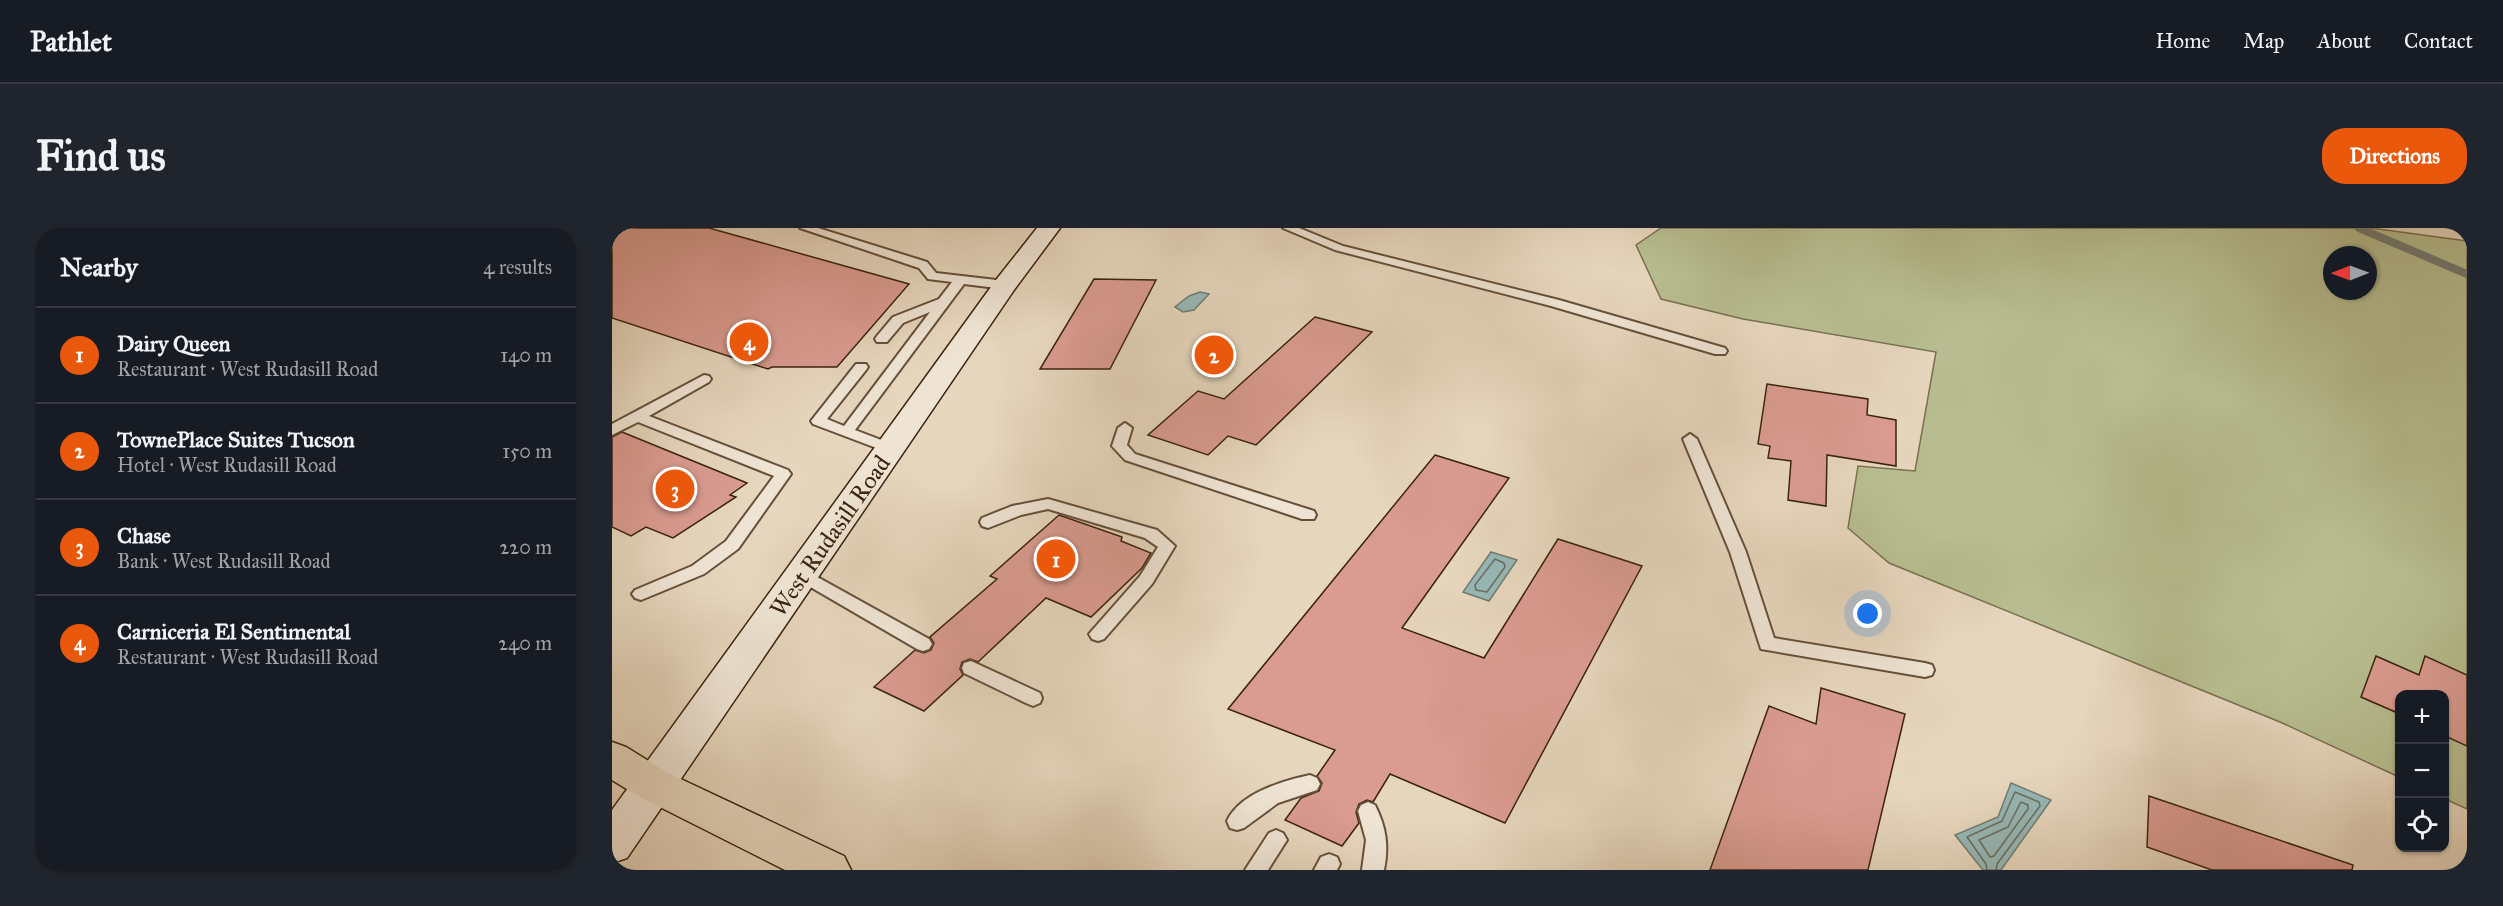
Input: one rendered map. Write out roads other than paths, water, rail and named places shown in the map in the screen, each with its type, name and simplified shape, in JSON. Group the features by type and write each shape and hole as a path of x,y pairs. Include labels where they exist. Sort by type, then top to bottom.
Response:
{"highway":[{"path":"612,759 654,785 829,870"}],"street":[{"name":"West Rudasill Road","path":"612,844 801,574 892,449 1005,285 1049,228"}],"lane":[{"path":"806,228 922,265 932,276 1005,285"},
{"path":"1288,228 1339,248 1555,303 1720,351"},
{"path":"847,431 960,280"},
{"path":"882,339 897,320 943,302"},
{"path":"861,367 818,421 892,449"},
{"path":"612,430 704,379"},
{"path":"637,416 783,474 732,545 698,570 641,594"},
{"path":"1125,428 1119,446 1130,457 1308,515"},
{"path":"1690,439 1738,552 1767,644 1925,670"},
{"path":"988,522 1018,510 1048,504 1151,534 1167,546 1146,580 1098,634"},
{"path":"801,574 923,644"},
{"path":"971,668 1033,698"},
{"path":"1237,821 1256,803 1280,791 1311,784"},
{"path":"1368,811 1376,830 1378,850 1373,870"},
{"path":"1256,870 1276,840"}],"water":[{"path":"1200,292 1209,294 1194,310 1183,312 1175,307 1189,296"},
{"path":"1491,552 1517,560 1489,601 1463,592"},
{"path":"2011,783 2051,800 2001,870 1983,870 1955,835 1998,817"}],"waterway":[{"path":"2359,228 2467,274"}],"place":[{"name":"Carniceria El Sentimental","path":"749,342"},
{"name":"TownePlace Suites Tucson","path":"1214,355"},
{"name":"Chase","path":"675,489"},
{"name":"Dairy Queen","path":"1056,559"}]}
